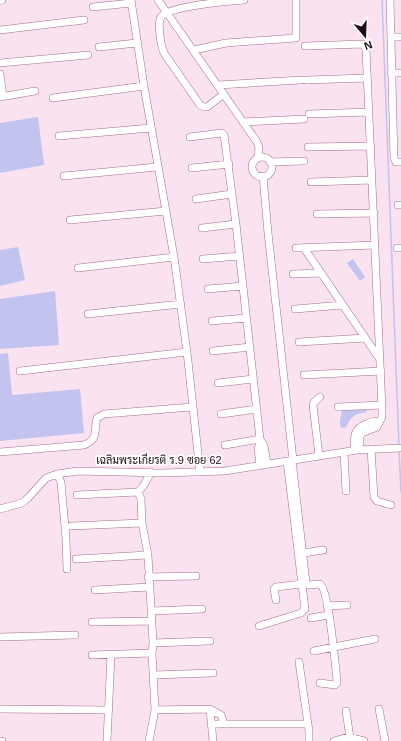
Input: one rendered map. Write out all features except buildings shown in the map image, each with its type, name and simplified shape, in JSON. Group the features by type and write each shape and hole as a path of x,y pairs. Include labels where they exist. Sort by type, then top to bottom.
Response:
{"street":[{"path":"158,0 257,142 259,148 258,158"},
{"path":"224,94 207,107 200,105 163,50 159,25 161,17 167,13 190,6 244,0"},
{"path":"194,50 226,43 296,38 296,0"},
{"path":"390,0 394,158 396,162 401,162"},
{"path":"93,7 131,2 136,43 181,304 200,472"},
{"path":"0,30 84,20"},
{"path":"391,37 401,37"},
{"path":"99,47 136,43"},
{"path":"305,46 363,44 366,49 382,417 378,422 374,421 357,429 355,433 356,450"},
{"path":"0,63 88,55"},
{"path":"391,73 401,73"},
{"path":"0,74 2,97 34,91"},
{"path":"218,85 368,78"},
{"path":"53,98 144,86"},
{"path":"244,122 369,112"},
{"path":"393,117 401,117"},
{"path":"59,136 151,128"},
{"path":"190,137 223,134 225,139 261,441 258,448 264,465"},
{"path":"308,147 371,146"},
{"path":"264,157 270,162 272,168 269,173 263,176 255,174 252,168 253,162 258,158 264,157"},
{"path":"270,162 304,161"},
{"path":"192,168 228,164"},
{"path":"64,176 158,167"},
{"path":"263,176 291,460 306,583 309,585 322,585 324,588 329,615 337,683 335,685 320,683"},
{"path":"311,182 372,180"},
{"path":"196,199 232,194"},
{"path":"70,220 166,211"},
{"path":"317,214 374,213"},
{"path":"202,228 236,224"},
{"path":"296,248 375,245"},
{"path":"304,248 379,358"},
{"path":"203,259 240,256"},
{"path":"78,268 174,257"},
{"path":"293,274 321,273"},
{"path":"208,289 243,286"},
{"path":"88,314 181,304"},
{"path":"295,309 343,305"},
{"path":"212,321 246,318"},
{"path":"299,342 365,338"},
{"path":"213,351 250,347"},
{"path":"20,371 187,352"},
{"path":"304,375 381,372"},
{"path":"218,383 253,379"},
{"path":"318,456 313,405 320,397"},
{"path":"338,407 382,405"},
{"path":"0,452 84,445 95,438 97,418 104,414 192,407"},
{"path":"221,414 257,409"},
{"path":"225,444 261,441"},
{"name":"เฉลิมพระเกียรติ ร.9 ซอย 62","path":"0,509 22,503 46,478 57,474 78,471 226,471 356,450 398,448"},
{"path":"371,449 374,497 377,501 391,505"},
{"path":"344,452 346,491"},
{"path":"259,626 303,612 304,609 291,460"},
{"path":"77,495 138,492 144,485 151,472"},
{"path":"57,474 60,482 66,539 67,569"},
{"path":"138,492 141,499 142,523 148,555 148,577 153,643 152,653 155,710 149,741"},
{"path":"71,526 142,523"},
{"path":"302,553 323,550"},
{"path":"76,559 148,555"},
{"path":"148,577 196,576"},
{"path":"276,600 274,589 276,587 301,584"},
{"path":"95,590 149,587"},
{"path":"327,606 347,605"},
{"path":"151,611 202,609"},
{"path":"310,618 329,615"},
{"path":"92,622 151,621"},
{"path":"0,637 75,635"},
{"path":"314,651 374,639"},
{"path":"153,643 210,641"},
{"path":"92,654 152,653"},
{"path":"107,741 111,654"},
{"path":"300,662 309,741"},
{"path":"153,675 213,673"},
{"path":"155,710 210,708 221,715 224,724"},
{"path":"210,708 213,741"},
{"path":"0,709 108,710"},
{"path":"379,709 385,741"},
{"path":"346,711 350,738"},
{"path":"212,724 308,724"},
{"path":"334,741 343,738 364,741"}],"water":[{"path":"38,117 44,165 0,173 0,123"},
{"path":"18,247 25,280 0,286 0,250"},
{"path":"353,259 365,277 360,281 347,263"},
{"path":"55,291 59,345 0,349 0,299"},
{"path":"8,353 12,395 80,389 84,433 0,441 0,354"},
{"path":"366,409 367,412 355,415 346,427 342,428 340,422 342,411"}],"waterway":[{"path":"382,0 399,447"},
{"path":"399,450 401,492"}]}
